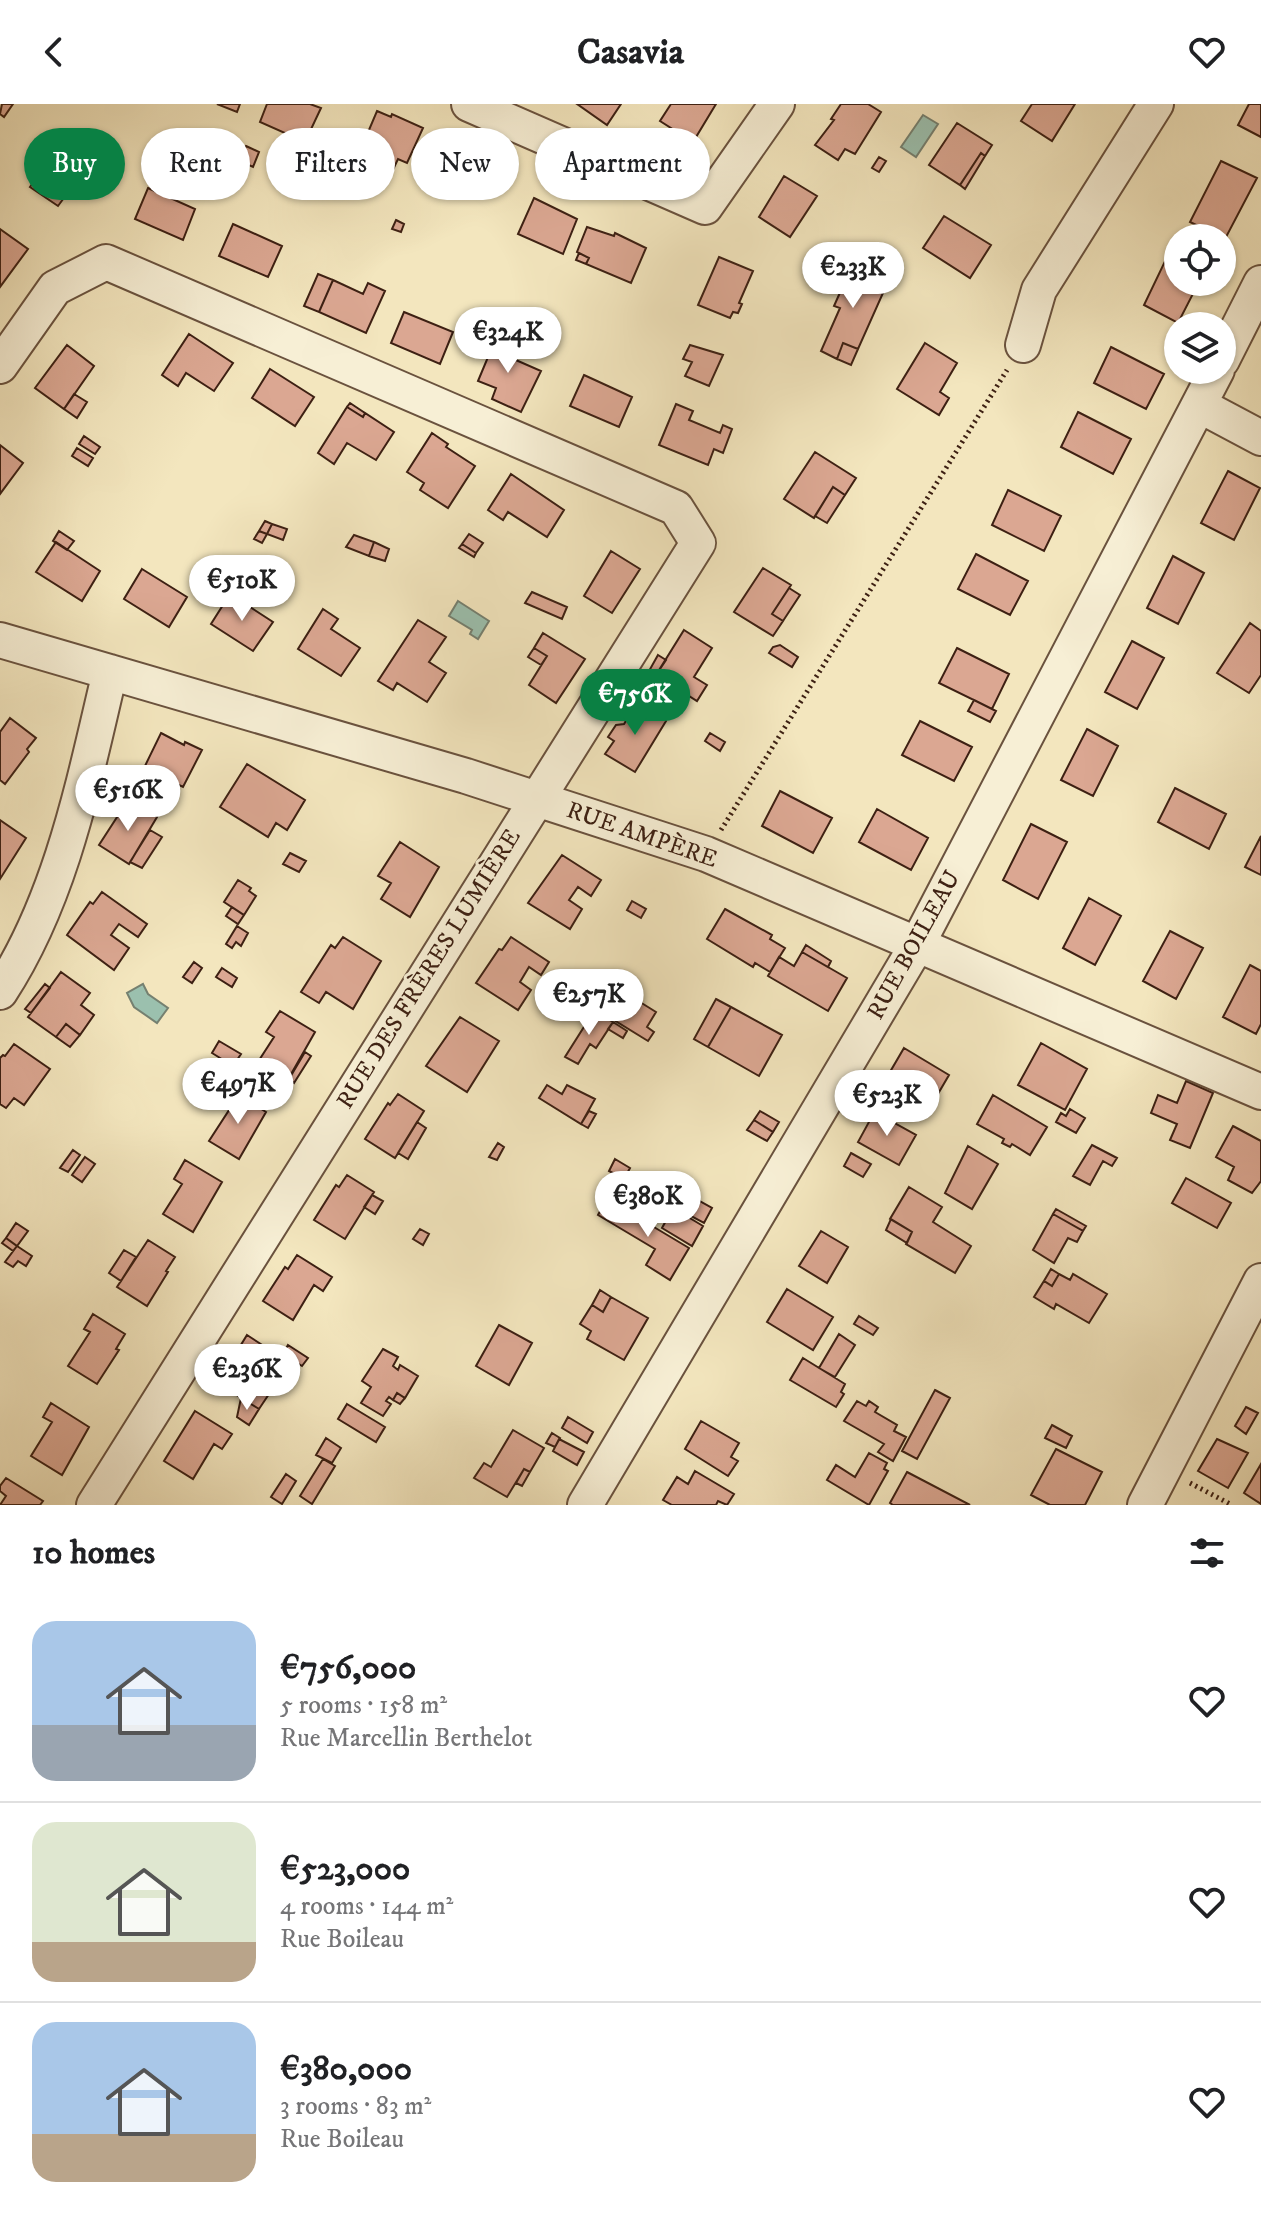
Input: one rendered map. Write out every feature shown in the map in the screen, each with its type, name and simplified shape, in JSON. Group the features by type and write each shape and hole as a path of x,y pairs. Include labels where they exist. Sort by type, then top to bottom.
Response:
{"street":[{"path":"469,104 705,207 777,104"},
{"path":"1023,345 1039,290 1156,104"},
{"name":"RUE DES FRÈRES LUMIÈRE","path":"0,366 55,288 106,262 676,508 698,543 94,1505"},
{"path":"1236,332 1261,283"},
{"name":"RUE BOILEAU","path":"585,1505 917,945 1210,384"},
{"path":"1199,405 1261,438"},
{"name":"RUE AMPÈRE","path":"0,640 466,776 706,854 1261,1092"},
{"path":"0,992 12,974 48,899 81,794 110,672"},
{"path":"1145,1505 1261,1281"}],"path":[{"path":"706,854 1023,345"},
{"path":"1164,1469 1232,1505"}],"shaded area":[{"path":"923,115 938,124 916,157 901,147"},
{"path":"458,601 489,621 478,639 470,634 472,630 449,616"},
{"path":"143,984 148,994 168,1008 157,1023 134,1007 127,993"}],"building":[{"path":"2,104 13,104 4,117 0,114"},
{"path":"217,104 240,104 237,112"},
{"path":"267,104 310,104 321,108 312,128 274,128 260,122"},
{"path":"577,104 621,104 607,125"},
{"path":"671,104 716,104 701,128 671,128 660,121"},
{"path":"841,104 868,104 881,112 855,154 845,149 838,160 815,145 834,120 831,119"},
{"path":"1032,104 1075,104 1052,141 1021,121"},
{"path":"1249,104 1261,104 1261,137 1238,125"},
{"path":"377,111 423,128 411,128 411,154 407,163 398,159 395,165 395,128 370,128"},
{"path":"957,123 992,145 985,156 981,153 960,185 929,165"},
{"path":"250,148 259,152 253,167 250,166"},
{"path":"981,153 985,156 965,189 960,185"},
{"path":"879,157 886,161 879,172 872,168"},
{"path":"1221,161 1257,178 1233,224 1190,222"},
{"path":"784,176 817,196 790,237 759,217"},
{"path":"534,198 577,219 563,254 518,234"},
{"path":"143,200 175,200 195,209 183,240 135,219"},
{"path":"944,216 991,245 970,278 923,248"},
{"path":"396,220 404,224 401,232 392,229"},
{"path":"233,224 282,246 268,277 219,256"},
{"path":"587,227 614,236 615,233 646,248 631,283 586,264 589,258 577,252"},
{"path":"0,229 28,249 0,287"},
{"path":"579,253 589,258 586,264 576,260"},
{"path":"814,254 826,261 817,277 805,270"},
{"path":"719,257 753,271 739,303 742,304 738,313 733,312 730,318 698,305"},
{"path":"845,262 880,277 875,289 883,293 858,349 843,343 837,359 821,351 840,308 834,306 847,277 839,274"},
{"path":"1164,263 1164,296 1192,296 1184,312 1164,312 1164,316 1144,305"},
{"path":"318,274 333,280 319,312 304,306"},
{"path":"333,280 363,294 368,283 385,291 366,333 319,312"},
{"path":"404,312 453,332 440,364 391,343"},
{"path":"498,333 516,341 509,357 541,371 521,412 492,399 496,388 478,381"},
{"path":"189,334 233,363 214,391 186,373 178,386 162,375"},
{"path":"843,343 858,349 851,365 837,359"},
{"path":"925,343 957,363 940,392 949,398 939,415 897,389"},
{"path":"67,345 94,366 64,409 35,388"},
{"path":"690,345 723,355 709,386 685,376 692,362 683,359"},
{"path":"1111,347 1164,374 1146,409 1094,383"},
{"path":"270,369 314,397 295,426 252,398"},
{"path":"584,375 632,397 619,427 570,406"},
{"path":"74,394 87,402 77,418 64,409"},
{"path":"350,403 365,413 363,417 347,407"},
{"path":"676,404 693,411 689,420 720,433 723,425 732,429 723,453 714,449 708,465 659,445"},
{"path":"347,407 363,417 365,413 394,432 376,460 347,443 334,464 318,453"},
{"path":"1078,412 1131,439 1113,474 1061,447"},
{"path":"432,433 448,444 446,447 475,466 448,508 420,490 424,483 407,472"},
{"path":"84,436 100,447 95,454 79,444"},
{"path":"0,445 23,463 0,494"},
{"path":"77,448 93,458 88,466 72,456"},
{"path":"815,452 856,478 845,495 833,487 814,518 784,499"},
{"path":"1228,471 1260,488 1234,540 1201,523"},
{"path":"511,474 564,510 547,537 508,512 503,520 488,510"},
{"path":"833,487 845,495 827,523 815,516"},
{"path":"1008,490 1061,516 1044,551 992,525"},
{"path":"265,521 272,524 267,534 259,531"},
{"path":"272,524 287,529 283,540 267,534"},
{"path":"59,531 74,541 67,550 53,541"},
{"path":"259,531 267,534 262,543 254,539"},
{"path":"469,534 483,543 476,553 462,544"},
{"path":"354,535 374,542 369,556 346,547"},
{"path":"56,542 100,571 82,601 36,572"},
{"path":"374,542 389,549 385,561 369,556"},
{"path":"462,544 476,553 474,557 459,548"},
{"path":"611,551 640,569 612,613 584,596"},
{"path":"976,554 1028,581 1010,615 958,589"},
{"path":"1173,556 1204,573 1178,624 1147,608"},
{"path":"763,568 791,585 772,614 783,621 773,636 734,612"},
{"path":"142,569 187,597 169,627 124,599"},
{"path":"789,588 800,595 783,621 772,614"},
{"path":"532,592 567,607 562,619 525,603"},
{"path":"230,594 273,622 253,651 211,624"},
{"path":"323,609 338,619 331,629 360,648 341,676 298,649"},
{"path":"418,620 446,637 429,662 446,673 427,702 397,683 393,690 378,681"},
{"path":"1250,623 1261,631 1261,675 1249,693 1217,673"},
{"path":"684,630 712,648 694,677 707,685 697,701 656,675"},
{"path":"543,633 585,659 556,703 529,685 547,656 534,648"},
{"path":"1132,641 1164,658 1137,709 1105,692"},
{"path":"780,645 798,657 792,667 769,653 773,647"},
{"path":"534,648 547,656 541,665 528,657"},
{"path":"957,648 1009,674 992,709 939,683"},
{"path":"658,655 666,660 656,675 649,671"},
{"path":"974,700 996,711 990,722 968,711"},
{"path":"637,703 666,721 635,772 605,754 614,741 608,737 616,725 624,724"},
{"path":"10,718 36,738 5,784 0,780 0,732"},
{"path":"920,721 972,747 954,781 902,755"},
{"path":"1087,729 1118,746 1093,796 1061,780"},
{"path":"161,733 202,750 183,787 144,768"},
{"path":"710,733 725,742 720,751 705,741"},
{"path":"247,764 305,800 287,830 276,823 268,837 220,807"},
{"path":"1175,788 1226,814 1209,849 1158,822"},
{"path":"780,791 832,818 813,853 762,826"},
{"path":"134,802 157,817 129,864 99,845 121,811 126,813"},
{"path":"877,809 928,838 911,870 859,842"},
{"path":"0,820 26,838 0,879"},
{"path":"1031,824 1067,842 1038,899 1003,880"},
{"path":"150,830 162,837 142,868 130,862"},
{"path":"1261,836 1261,875 1245,867"},
{"path":"400,842 439,867 410,917 381,899 391,883 378,876"},
{"path":"290,853 306,861 299,872 283,864"},
{"path":"562,855 601,880 591,896 578,887 569,900 582,909 570,929 528,903"},
{"path":"238,880 251,888 249,891 256,896 244,915 224,902"},
{"path":"102,892 147,924 138,937 119,924 111,935 129,948 114,970 67,935 90,902 93,904"},
{"path":"1089,898 1121,916 1095,965 1063,948"},
{"path":"632,901 646,909 641,918 627,910"},
{"path":"232,907 244,915 238,924 226,916"},
{"path":"725,909 772,935 770,939 785,948 770,972 755,963 753,967 707,939"},
{"path":"237,926 248,933 241,946 236,942 232,948 226,944"},
{"path":"1170,931 1203,948 1176,999 1143,981"},
{"path":"343,937 381,961 353,1009 326,992 319,1003 301,992 331,945 335,948"},
{"path":"511,937 549,962 541,975 529,967 520,982 531,990 518,1010 476,983"},
{"path":"806,945 831,961 828,967 802,952"},
{"path":"802,952 847,978 828,1011 768,976 779,957 794,966"},
{"path":"194,962 202,968 192,983 183,977"},
{"path":"1250,965 1261,971 1261,1024 1256,1034 1223,1017"},
{"path":"222,968 237,978 232,987 216,977"},
{"path":"61,972 90,993 81,1005 94,1015 80,1035 66,1024 56,1037 28,1017"},
{"path":"599,981 608,987 597,1002 589,997"},
{"path":"45,984 50,988 31,1013 25,1009"},
{"path":"611,984 656,1012 647,1027 654,1032 648,1041 596,1009"},
{"path":"716,999 731,1007 708,1047 694,1039"},
{"path":"731,1007 782,1035 759,1076 708,1047"},
{"path":"280,1011 315,1032 286,1083 256,1065 274,1037 266,1032"},
{"path":"594,1011 613,1022 596,1048 590,1044 578,1064 565,1057"},
{"path":"460,1017 499,1041 467,1092 426,1066"},
{"path":"613,1022 627,1031 623,1038 608,1029"},
{"path":"66,1024 80,1035 70,1047 56,1037"},
{"path":"219,1041 241,1054 233,1066 212,1053"},
{"path":"1041,1043 1087,1069 1065,1110 1018,1085"},
{"path":"14,1044 50,1069 24,1105 14,1098 6,1108 0,1104 0,1058"},
{"path":"904,1048 949,1075 932,1104 901,1085 904,1080 890,1072"},
{"path":"305,1052 311,1056 294,1083 289,1079"},
{"path":"210,1068 219,1074 213,1084 203,1078"},
{"path":"1186,1081 1213,1093 1190,1148 1170,1140 1177,1124 1151,1113 1158,1095 1177,1103"},
{"path":"547,1085 562,1094 567,1085 595,1099 581,1124 539,1098"},
{"path":"236,1093 266,1112 239,1159 209,1141 231,1107 228,1106"},
{"path":"398,1094 424,1111 395,1158 365,1139 388,1103 390,1105"},
{"path":"993,1095 1047,1127 1030,1155 1012,1144 1010,1147 1002,1143 1004,1139 977,1124"},
{"path":"876,1109 916,1135 899,1165 858,1142"},
{"path":"1070,1109 1085,1118 1076,1133 1056,1122 1061,1113 1066,1116"},
{"path":"589,1111 596,1114 588,1128 581,1124"},
{"path":"760,1111 779,1122 773,1132 754,1120"},
{"path":"754,1120 773,1132 767,1141 747,1130"},
{"path":"417,1122 426,1128 408,1159 398,1153"},
{"path":"1233,1126 1261,1141 1261,1181 1252,1193 1228,1180 1234,1167 1216,1157"},
{"path":"498,1143 504,1147 497,1160 489,1157"},
{"path":"1092,1145 1117,1158 1112,1166 1103,1161 1090,1185 1073,1176"},
{"path":"968,1146 998,1164 972,1209 945,1193"},
{"path":"73,1150 80,1155 68,1172 60,1168"},
{"path":"851,1153 871,1164 863,1177 844,1166"},
{"path":"85,1157 95,1164 82,1182 72,1175"},
{"path":"615,1159 630,1168 624,1179 609,1171"},
{"path":"185,1160 222,1182 193,1232 163,1214 182,1184 174,1179"},
{"path":"651,1174 712,1208 704,1223 642,1190"},
{"path":"347,1175 374,1192 345,1239 314,1220 336,1185 339,1187"},
{"path":"617,1175 634,1185 625,1200 609,1191"},
{"path":"1186,1178 1231,1203 1217,1228 1172,1203"},
{"path":"909,1187 942,1207 933,1222 971,1246 955,1273 906,1244 912,1232 890,1219"},
{"path":"372,1195 383,1201 375,1214 364,1207"},
{"path":"607,1199 689,1248 670,1280 646,1265 655,1249 598,1215"},
{"path":"673,1208 703,1226 692,1246 662,1228"},
{"path":"1056,1209 1086,1226 1083,1231 1053,1214"},
{"path":"1053,1214 1083,1231 1077,1242 1068,1238 1054,1263 1033,1250"},
{"path":"891,1219 912,1232 907,1243 886,1230"},
{"path":"16,1223 28,1231 17,1246 6,1238"},
{"path":"420,1229 429,1234 423,1245 413,1239"},
{"path":"821,1231 848,1247 827,1283 799,1266"},
{"path":"6,1238 17,1246 13,1251 2,1243"},
{"path":"148,1240 175,1257 147,1306 117,1287"},
{"path":"17,1246 32,1256 26,1266 18,1261 13,1267 5,1262"},
{"path":"124,1250 136,1257 121,1281 109,1273"},
{"path":"297,1255 332,1277 323,1291 314,1285 293,1320 263,1301 285,1267 288,1269"},
{"path":"1051,1269 1059,1274 1052,1286 1044,1281"},
{"path":"1059,1274 1070,1280 1073,1274 1107,1294 1089,1323 1056,1304 1054,1309 1034,1297 1044,1281 1052,1286"},
{"path":"787,1289 833,1317 813,1350 767,1322"},
{"path":"600,1290 611,1297 603,1312 592,1305"},
{"path":"611,1297 648,1318 624,1360 587,1339 591,1331 580,1324 592,1305 603,1312"},
{"path":"93,1314 125,1334 116,1349 119,1350 97,1384 68,1366 90,1332 84,1329"},
{"path":"859,1316 878,1328 873,1335 854,1324"},
{"path":"499,1325 532,1343 509,1385 476,1366"},
{"path":"839,1334 855,1345 835,1377 819,1368"},
{"path":"247,1335 273,1352 257,1378 273,1388 259,1409 214,1381 236,1346 239,1348"},
{"path":"288,1345 308,1358 302,1366 283,1354"},
{"path":"383,1349 398,1357 393,1366 398,1370 400,1365 418,1376 405,1398 397,1393 393,1400 389,1397 386,1401 391,1404 383,1416 361,1403 371,1387 362,1381"},
{"path":"803,1358 845,1384 841,1392 844,1394 836,1407 790,1380"},
{"path":"935,1390 950,1398 917,1459 902,1451"},
{"path":"397,1393 405,1398 400,1404 393,1400"},
{"path":"241,1398 259,1409 249,1425 237,1417"},
{"path":"857,1401 866,1406 869,1401 878,1407 875,1412 897,1425 894,1431 906,1437 893,1461 878,1452 884,1444 844,1421"},
{"path":"51,1403 89,1427 62,1475 31,1456 52,1422 43,1417"},
{"path":"347,1404 385,1427 376,1442 338,1419"},
{"path":"1246,1407 1258,1413 1246,1434 1235,1426"},
{"path":"195,1411 232,1434 222,1449 214,1444 193,1479 164,1461"},
{"path":"568,1417 593,1432 587,1443 562,1428"},
{"path":"701,1421 739,1443 731,1457 738,1461 728,1476 685,1449"},
{"path":"1052,1425 1072,1436 1066,1448 1045,1438"},
{"path":"513,1430 544,1448 530,1472 524,1469 507,1497 474,1478 484,1463 491,1467"},
{"path":"552,1433 560,1438 555,1447 546,1443"},
{"path":"326,1438 341,1448 332,1463 316,1455"},
{"path":"559,1439 584,1452 577,1465 553,1451"},
{"path":"1217,1439 1248,1453 1228,1488 1198,1471"},
{"path":"1056,1449 1102,1472 1085,1505 1050,1505 1031,1495"},
{"path":"869,1453 887,1463 884,1469 888,1471 869,1505 827,1480 836,1465 855,1477"},
{"path":"323,1459 335,1466 312,1504 300,1496"},
{"path":"1261,1464 1261,1504 1244,1493"},
{"path":"524,1469 530,1472 522,1486 516,1483"},
{"path":"695,1471 734,1494 727,1505 718,1501 716,1505 672,1505 663,1500 677,1477 688,1484"},
{"path":"907,1472 970,1505 893,1505 890,1503"},
{"path":"286,1474 296,1481 282,1504 271,1497"},
{"path":"6,1478 43,1501 40,1505 0,1505 6,1496 0,1491 0,1486"}]}
